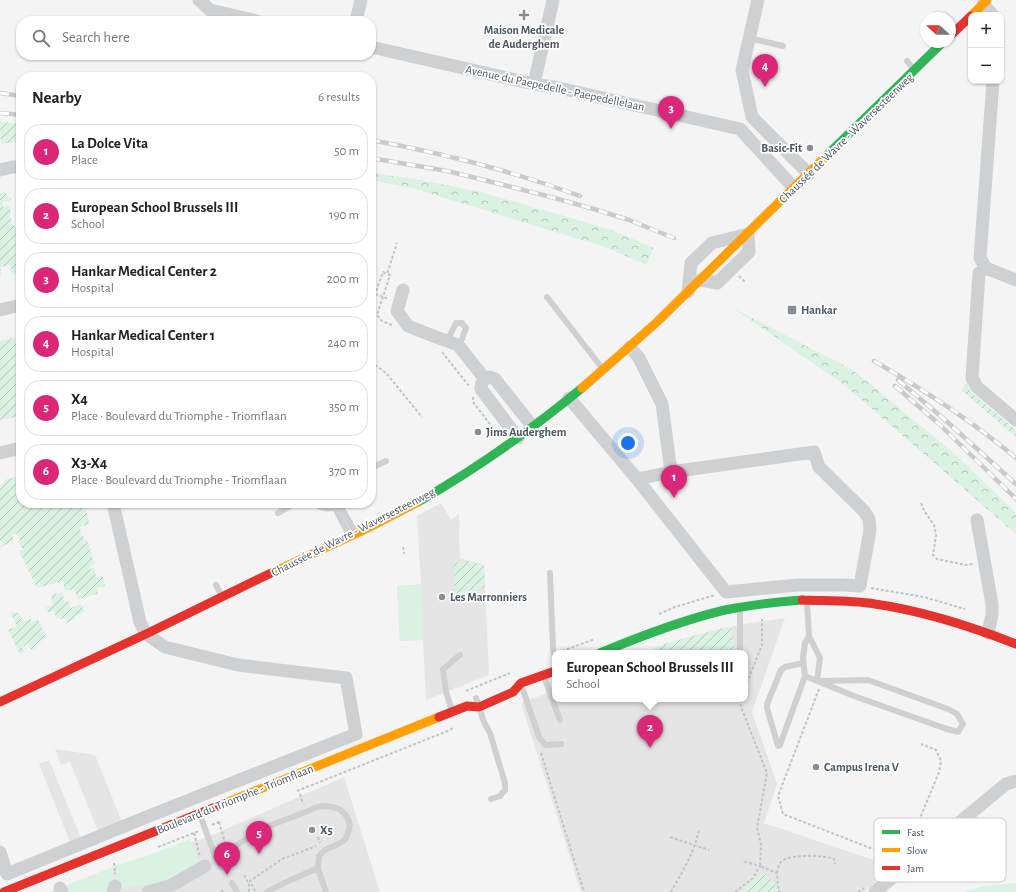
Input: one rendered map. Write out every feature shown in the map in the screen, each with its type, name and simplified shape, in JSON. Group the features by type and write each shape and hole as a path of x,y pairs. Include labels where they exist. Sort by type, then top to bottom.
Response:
{"main road":[{"path":"974,12 985,2"},
{"path":"956,30 968,18"},
{"name":"Chaussée de Wavre - Waversesteenweg","path":"748,234 794,188 799,172 915,70 938,48"},
{"name":"Chaussée de Wavre - Waversesteenweg","path":"0,702 353,535 451,482 518,438 604,370 659,324 701,280"},
{"path":"608,650 655,631 725,610 807,600 848,601 887,605 917,611 954,621 1016,644"},
{"name":"Boulevard du Triomphe - Triomflaan","path":"467,706 479,707 513,692 521,683 552,672"},
{"path":"511,681 521,683"},
{"name":"Boulevard du Triomphe - Triomflaan","path":"4,892 28,885 200,813 453,712 467,706 479,696"}],"street":[{"path":"199,0 210,10 236,16"},
{"path":"357,16 361,0"},
{"path":"534,84 552,0"},
{"path":"758,0 742,70 752,117 799,172"},
{"path":"985,2 991,12"},
{"name":"Avenue du Paepedelle - Paepedellelaan","path":"376,48 740,129"},
{"path":"993,84 980,258 986,268 1016,280"},
{"path":"752,117 740,129 794,188"},
{"path":"0,170 16,167"},
{"path":"688,292 691,263 712,243 748,234"},
{"name":"Chaussée de Wavre - Waversesteenweg","path":"701,280 717,283 749,252 748,234"},
{"path":"986,268 979,273 972,378 977,387 1016,420"},
{"path":"403,290 397,311 408,326 449,345 485,379"},
{"path":"0,310 16,306"},
{"path":"630,347 639,358 662,404 671,472"},
{"path":"518,438 481,389 481,383 485,379 490,377 496,379 533,427"},
{"path":"569,398 637,479 723,593 797,585 860,586 870,530 869,519 864,511 819,467 814,452 671,472 637,479"},
{"path":"0,453 16,449"},
{"path":"114,508 140,622 146,634"},
{"path":"978,520 992,604 992,615 988,633"},
{"name":"Boulevard du Triomphe - Triomflaan","path":"0,852 7,874 356,734 346,678 238,665 165,647 146,634"},
{"path":"962,818 1006,784 1016,781"},
{"path":"148,892 172,885 205,866"},
{"path":"871,889 880,882"}],"lane":[{"path":"749,38 783,46"},
{"path":"906,61 915,70"},
{"path":"546,297 604,370"},
{"path":"464,322 466,328 462,339 449,345 450,334 456,323 464,322"},
{"path":"376,466 386,461"},
{"path":"278,513 287,508"},
{"path":"340,508 353,535"},
{"path":"550,573 553,650"},
{"path":"216,585 222,597"},
{"path":"807,600 809,636 820,658 819,682"},
{"path":"740,607 740,650"},
{"path":"803,663 781,670 768,701 767,708 778,746 780,745 805,676 803,663 805,642 809,636"},
{"path":"453,712 446,692 443,669 460,655"},
{"path":"543,675 552,699"},
{"path":"805,676 819,682 854,696 944,728 958,732 963,724 957,714 948,709 868,680 819,682"},
{"path":"521,683 524,696 539,737 545,745 561,744"},
{"path":"479,696 479,707 490,733 505,783 505,790 500,796 491,799"},
{"path":"553,702 560,720"},
{"path":"216,856 269,826 317,807 333,807 339,809 345,814 350,825 345,840 325,850 319,856 318,868 326,892"},
{"path":"200,813 221,867"},
{"path":"268,892 318,868"},
{"path":"232,883 237,892"}],"path":[{"path":"394,326 382,321 376,315 390,275 387,274 397,243"},
{"path":"376,291 383,272 387,274"},
{"path":"376,294 399,303"},
{"path":"449,345 472,390"},
{"path":"376,366 386,373 422,417"},
{"path":"473,396 473,402 499,437"},
{"path":"921,503 934,525 936,535 933,555 937,559 966,565 976,564"},
{"path":"403,547 404,554"},
{"path":"703,599 723,593"},
{"path":"748,680 762,645 762,620"},
{"path":"819,682 778,796 783,814 874,850"},
{"path":"735,892 753,878 760,866 761,844 757,828 767,773 740,702"},
{"path":"920,744 936,750 941,761 939,772 921,818"},
{"path":"541,752 584,892"},
{"path":"671,892 693,852 699,829"},
{"path":"248,883 282,860 321,845 318,837"},
{"path":"670,837 709,850"},
{"path":"780,892 777,873 781,861 791,857 826,856 834,859 835,864"},
{"path":"742,861 777,873"},
{"path":"244,875 248,883 255,891"},
{"path":"248,883 249,892"},
{"path":"858,892 871,889"}],"shaded area":[{"name":"Les Marronniers","path":"441,503 451,520 459,514 460,558 484,565 489,675 426,700 423,640 400,641 397,586 421,584 417,516"},
{"path":"785,618 752,712 777,784 764,823 874,860 874,882 876,882 864,892 581,892 521,703 552,691 552,702 748,702 748,650 654,650 682,639 744,624"},
{"path":"55,749 95,755 122,822 98,831 70,762 61,765"},
{"path":"49,760 81,838 70,842 39,764"},
{"path":"344,777 380,892 50,892 113,867 208,837"}],"green space":[{"path":"0,121 16,124 16,142 1,144"},
{"path":"376,174 416,179 481,192 612,230 654,248 646,265 608,248 415,189 376,181"},
{"path":"6,192 7,197 10,197 11,200 2,202 3,207 9,205 12,225 16,227 16,274 12,275 10,265 0,267 0,193"},
{"path":"733,308 853,370 955,454 1016,513 1016,534 843,384"},
{"path":"15,338 16,417 0,420 0,341"},
{"path":"967,383 971,392 1016,430 1016,437 961,390"},
{"path":"16,477 16,508 86,509 89,524 80,527 81,536 83,535 84,540 87,540 89,544 94,564 90,565 90,569 94,568 96,577 103,576 105,586 97,588 98,594 78,599 74,589 65,591 63,581 37,588 19,551 23,550 18,541 20,541 18,533 12,535 14,540 3,546 0,550 0,545 3,543 0,541 0,485 4,484 4,480"},
{"path":"453,561 460,563 471,561 484,565 485,587 465,594 455,595"},
{"path":"421,585 423,639 400,641 397,586"},
{"path":"62,592 65,602 68,601 71,608 81,604 85,612 75,616 76,618 67,623 65,619 57,618 53,611 49,613 46,607 53,605 51,595"},
{"path":"10,612 19,613 23,622 29,619 28,614 32,622 38,619 47,638 40,641 41,642 35,646 36,648 31,650 28,644 26,644 22,647 25,652 20,654 8,630 17,626"},
{"path":"731,627 735,650 652,650 667,643"},
{"path":"190,839 200,865 177,878 155,884 123,888 117,887 117,865 147,856"},
{"path":"113,867 113,888 108,892 66,892 64,886 88,877 89,879 96,876 95,874"},
{"path":"763,872 783,892 741,892"},
{"path":"1016,883 1016,892 963,892 984,886"}],"railway":[{"path":"0,93 16,95"},
{"path":"0,113 16,115"},
{"path":"376,141 424,151 503,171 580,196"},
{"path":"376,159 447,171 551,197 629,220 674,238"},
{"path":"874,361 947,406 1016,458"},
{"path":"898,380 1016,484"},
{"path":"895,386 939,424 1016,499"}],"traffic: fast":[{"path":"824,158 937,48"},
{"path":"418,502 503,448 582,388"},
{"path":"608,650 662,629 709,614 753,605 802,600"}],"traffic: slow":[{"path":"975,12 987,0"},
{"path":"582,388 657,322 824,158"},
{"path":"269,574 368,528 418,502"},
{"path":"223,804 439,717"}],"traffic: jam":[{"path":"956,30 968,19"},
{"path":"0,702 146,634 269,574"},
{"path":"802,600 857,602 893,607 964,625 1016,644"},
{"path":"439,717 467,706 479,707 513,692 521,683 552,672"},
{"path":"4,892 223,804"}],"place":[{"name":"Maison Medicale de Auderghem","path":"524,15"},
{"name":"Hankar Medical Center 1","path":"765,87"},
{"name":"Hankar Medical Center 2","path":"671,129"},
{"name":"Basic-Fit","path":"810,148"},
{"name":"Hankar","path":"792,310"},
{"name":"Jims Auderghem","path":"478,432"},
{"name":"La Dolce Vita","path":"674,498"},
{"name":"Les Marronniers","path":"442,597"},
{"name":"European School Brussels III","path":"650,748"},
{"name":"Campus Irena V","path":"816,767"},
{"name":"X5","path":"312,830"},
{"name":"X4","path":"259,854"},
{"name":"X3-X4","path":"227,875"}]}
